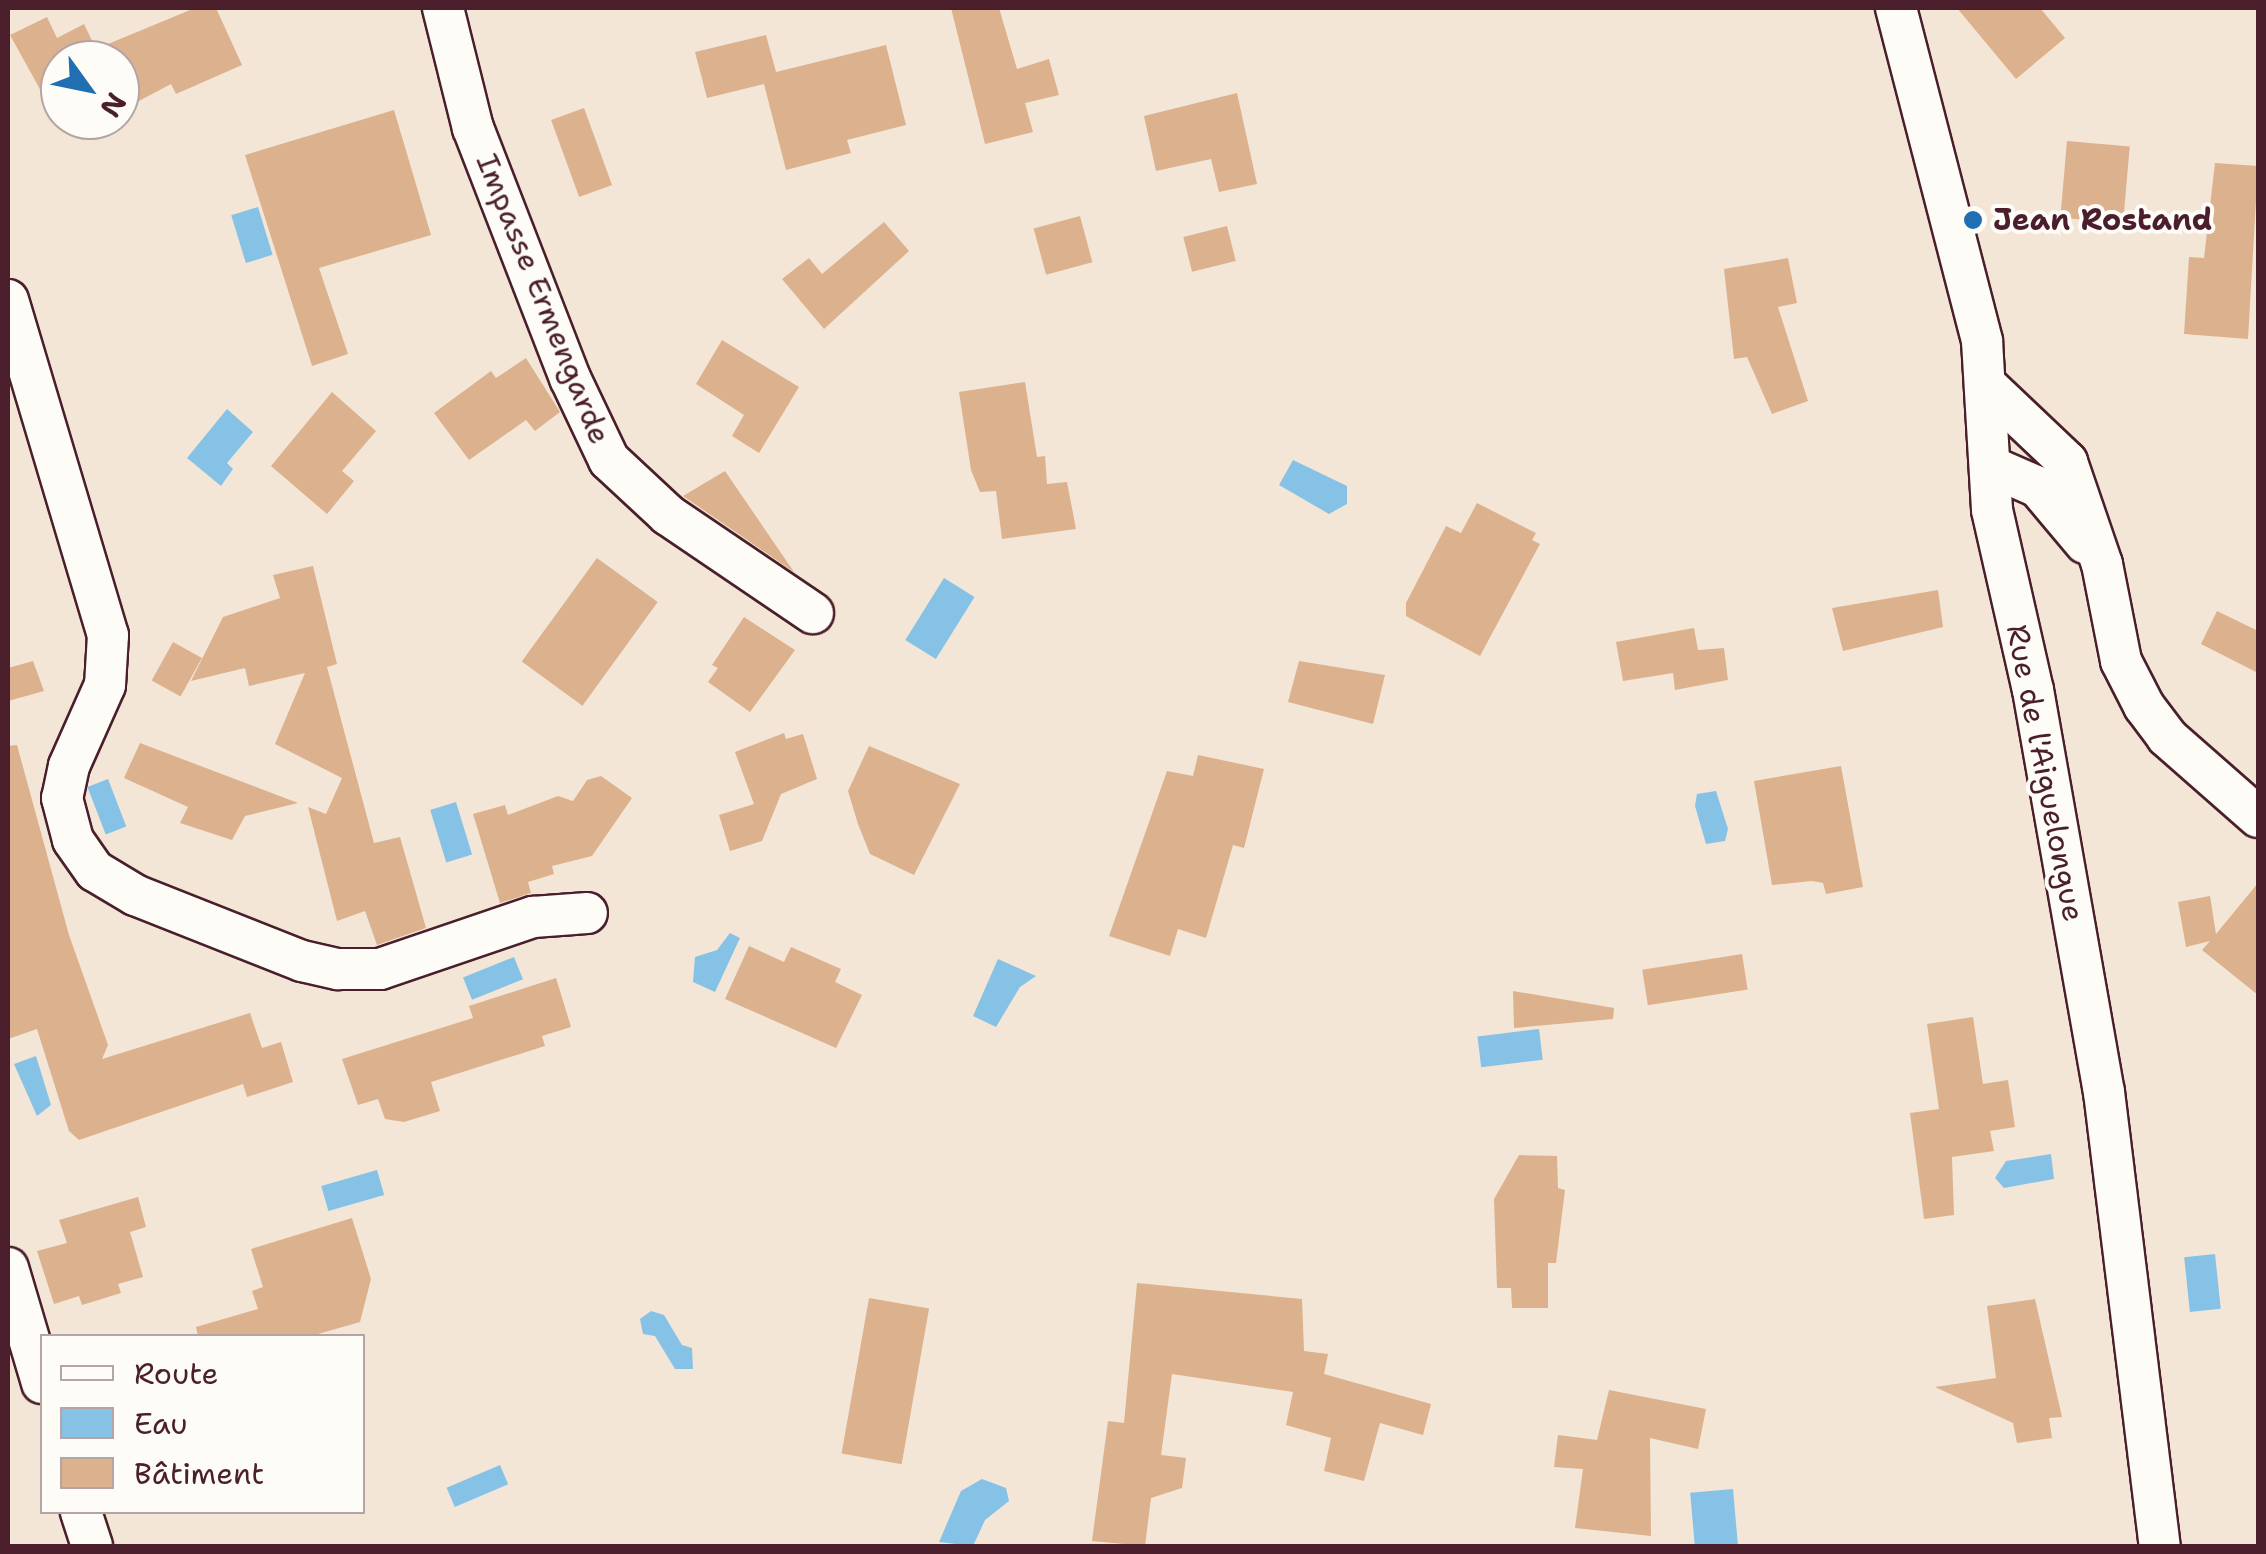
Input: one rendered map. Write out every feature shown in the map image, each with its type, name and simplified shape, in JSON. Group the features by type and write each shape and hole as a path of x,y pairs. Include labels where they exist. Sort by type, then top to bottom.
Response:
{"street":[{"name":"Impasse Ermengarde","path":"442,8 474,128 570,378 609,460 668,515 814,613"},
{"name":"Rue de l'Aiguelongue","path":"1896,8 1982,341 1992,510 2032,690 2104,1092 2160,1546"},
{"path":"8,300 108,635 104,685 68,766 62,798 73,840 94,871 135,895 302,961 338,969 380,969 534,917 587,914"},
{"path":"1986,385 2068,462 2102,564 2121,661 2144,706 2214,779 2258,816"},
{"path":"1990,466 2038,488 2102,564"},
{"path":"2214,779 2258,792"},
{"path":"8,1268 40,1377"},
{"path":"82,1514 92,1546"}],"water":[{"path":"258,207 273,255 246,263 231,215"},
{"path":"227,409 253,432 227,463 233,469 221,486 187,458"},
{"path":"1293,460 1347,486 1347,504 1329,514 1279,485"},
{"path":"944,578 975,597 936,659 905,640"},
{"path":"108,779 126,827 106,834 87,787"},
{"path":"1716,791 1728,829 1725,841 1706,844 1695,806 1697,794"},
{"path":"456,802 472,855 446,862 430,810"},
{"path":"730,933 740,938 715,992 693,982 695,957 717,950"},
{"path":"514,957 523,979 472,1000 463,978"},
{"path":"998,959 1036,976 1020,987 996,1027 973,1016"},
{"path":"1539,1029 1543,1060 1481,1067 1477,1037"},
{"path":"36,1056 51,1105 37,1116 14,1064"},
{"path":"2051,1154 2054,1179 2004,1188 1995,1178 2006,1161"},
{"path":"377,1170 384,1195 328,1211 321,1186"},
{"path":"2215,1254 2221,1309 2190,1312 2184,1257"},
{"path":"651,1311 664,1315 682,1345 692,1348 693,1369 675,1369 655,1336 643,1334 640,1319"},
{"path":"500,1465 508,1484 455,1507 447,1488"},
{"path":"982,1479 1006,1488 1009,1501 985,1520 973,1546 939,1542 961,1491"},
{"path":"1733,1489 1738,1546 1695,1546 1690,1493"}],"building":[{"path":"195,8 216,8 242,65 176,94 171,84 140,100 140,40 118,40"},
{"path":"951,8 999,8 1017,69 1049,59 1059,95 1025,103 1033,132 985,144"},
{"path":"1957,8 2040,8 2065,38 2016,79"},
{"path":"47,17 57,38 84,24 92,40 40,40 40,89 10,35"},
{"path":"766,35 776,72 886,45 906,125 847,140 851,153 786,170 764,84 707,98 695,52"},
{"path":"1237,93 1257,184 1219,192 1211,159 1156,171 1144,116"},
{"path":"584,108 612,185 579,197 551,120"},
{"path":"394,110 431,235 319,268 348,354 312,366 245,155"},
{"path":"2067,141 2130,146 2123,223 2060,218"},
{"path":"2215,163 2258,166 2248,339 2184,334 2189,257 2204,258"},
{"path":"1080,216 1092,262 1046,275 1034,228"},
{"path":"884,222 909,251 824,329 782,279 809,258 822,274"},
{"path":"1227,226 1236,261 1192,272 1183,237"},
{"path":"1788,258 1797,303 1778,307 1808,401 1772,414 1747,357 1734,359 1724,269"},
{"path":"722,340 799,387 759,453 732,436 744,415 696,384"},
{"path":"526,358 560,412 535,431 526,420 469,460 434,413 491,371 496,378"},
{"path":"1025,382 1037,457 1045,456 1047,484 1067,482 1076,529 1002,539 996,491 980,492 971,470 959,392"},
{"path":"332,392 376,431 342,471 354,481 327,514 271,466"},
{"path":"725,471 794,572 683,496"},
{"path":"1477,503 1536,533 1532,540 1540,544 1480,656 1406,616 1406,603 1446,526 1461,533"},
{"path":"597,558 658,602 582,706 522,662"},
{"path":"313,566 337,664 327,667 374,843 400,837 426,928 377,945 365,911 337,921 308,807 326,814 342,778 275,744 305,673 249,686 245,668 191,681 223,617 280,598 273,575"},
{"path":"1938,590 1943,627 1843,651 1832,608"},
{"path":"2217,611 2258,631 2258,673 2201,644"},
{"path":"744,617 795,650 750,712 708,682 718,668 712,665"},
{"path":"1694,628 1698,650 1724,648 1728,680 1675,690 1673,673 1623,681 1616,642"},
{"path":"173,642 202,658 181,696 152,680"},
{"path":"33,661 44,691 8,701 8,668"},
{"path":"1299,661 1385,675 1373,724 1288,702"},
{"path":"784,733 786,739 803,734 817,779 781,794 762,841 730,851 719,815 754,804 735,752"},
{"path":"140,743 298,803 245,816 232,840 180,823 188,807 124,778"},
{"path":"17,745 69,935 108,1045 102,1059 250,1013 262,1048 281,1042 293,1082 247,1097 243,1084 79,1140 69,1131 37,1029 8,1039 8,746"},
{"path":"869,746 960,784 914,875 870,854 858,824 848,791"},
{"path":"1198,755 1264,769 1244,848 1233,845 1206,938 1178,929 1170,956 1109,936 1167,771 1193,776"},
{"path":"1841,766 1863,887 1826,894 1823,883 1812,881 1772,885 1754,781"},
{"path":"601,776 632,798 592,856 552,866 554,874 528,882 531,893 500,903 473,814 505,805 508,815 558,796 573,801 587,780"},
{"path":"2258,883 2258,995 2202,950 2210,941 2186,947 2178,902 2210,896 2216,934"},
{"path":"749,946 784,962 791,947 841,969 835,982 862,995 836,1048 725,999"},
{"path":"1742,954 1748,990 1648,1005 1642,970"},
{"path":"556,978 571,1027 542,1036 545,1046 431,1082 440,1111 404,1122 385,1119 378,1099 358,1105 342,1059 473,1018 469,1006"},
{"path":"1513,991 1614,1008 1613,1019 1514,1028"},
{"path":"1973,1017 1983,1084 2008,1080 2015,1127 1990,1131 1994,1151 1952,1157 1954,1215 1924,1219 1910,1113 1939,1109 1927,1024"},
{"path":"1519,1155 1557,1156 1558,1188 1565,1190 1556,1263 1548,1263 1548,1308 1512,1308 1511,1288 1497,1288 1494,1199"},
{"path":"138,1197 146,1227 130,1232 143,1277 118,1284 121,1293 82,1305 79,1296 54,1304 37,1251 67,1243 59,1220"},
{"path":"352,1218 371,1279 360,1322 318,1334 198,1334 196,1327 258,1309 252,1291 263,1287 251,1249"},
{"path":"1137,1283 1302,1299 1304,1351 1328,1354 1324,1374 1431,1404 1423,1435 1380,1423 1364,1481 1324,1471 1331,1438 1286,1425 1293,1392 1172,1374 1161,1455 1186,1458 1182,1488 1151,1498 1145,1546 1092,1541 1108,1421 1124,1423"},
{"path":"869,1298 929,1309 902,1464 842,1454"},
{"path":"2035,1299 2062,1417 2049,1418 2052,1438 2017,1443 2013,1423 1935,1387 1996,1378 1987,1306"},
{"path":"1609,1390 1706,1409 1698,1449 1650,1438 1651,1536 1575,1528 1583,1469 1554,1467 1558,1435 1597,1440"}],"place":[{"name":"Jean Rostand","path":"1973,220"}]}
